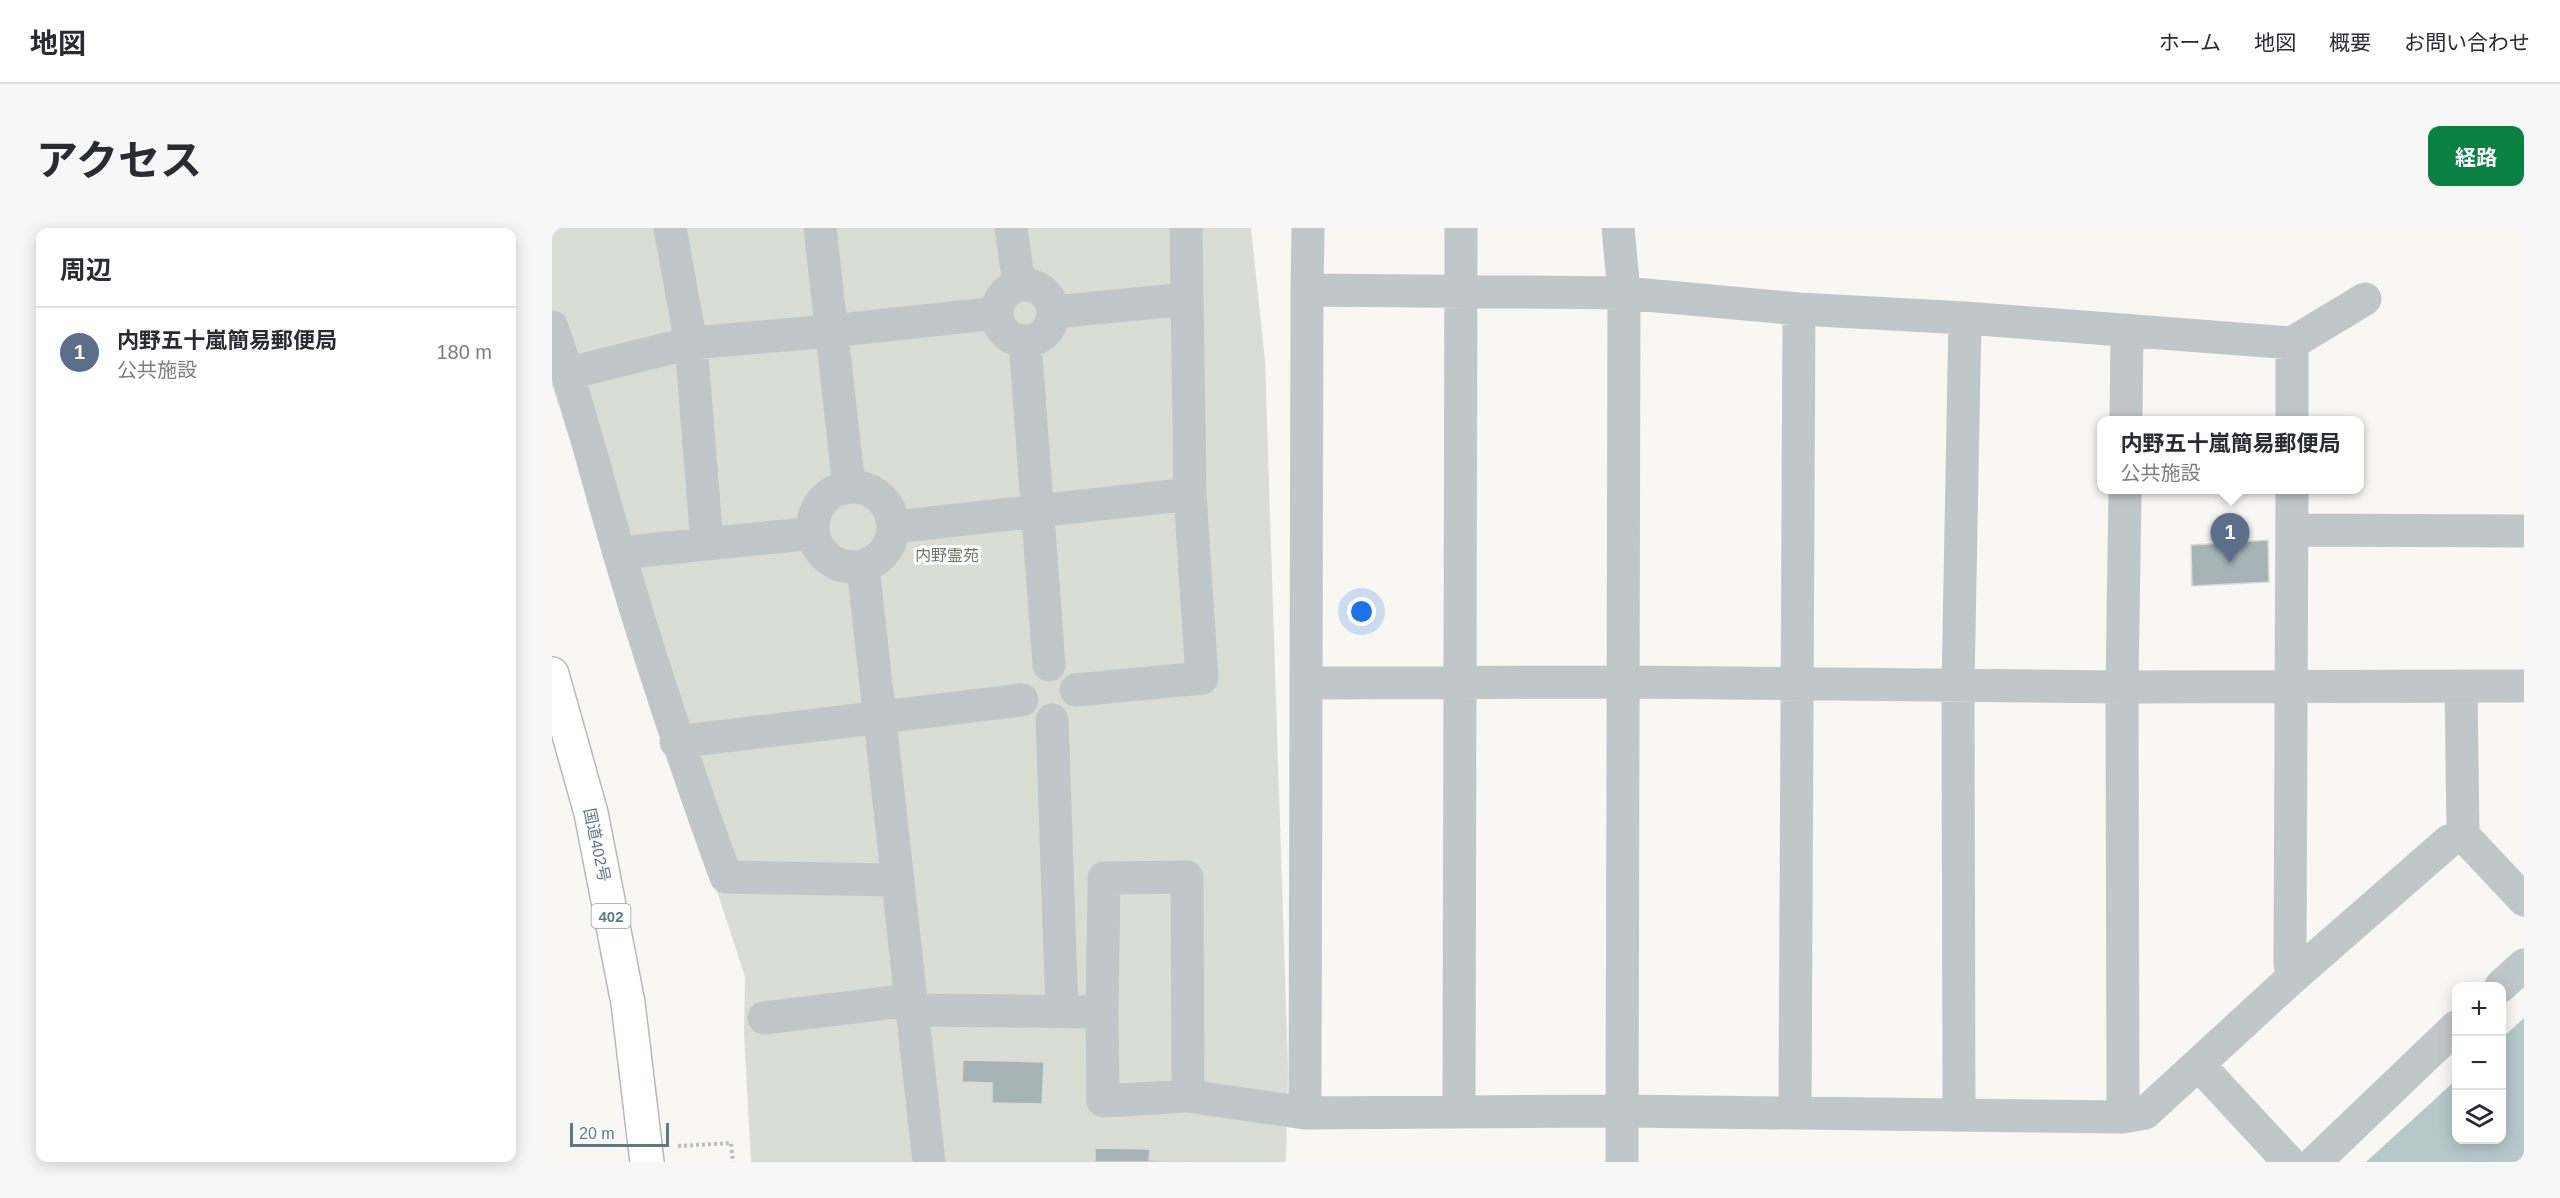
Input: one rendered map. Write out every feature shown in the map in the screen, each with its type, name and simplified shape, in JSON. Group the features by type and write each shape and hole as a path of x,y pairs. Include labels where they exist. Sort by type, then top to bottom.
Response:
{"highway":[{"name":"国道402号","path":"552,674 591,813 615,936 628,1003 647,1162"}],"street":[{"path":"670,228 691,343 707,544"},
{"path":"820,228 849,487"},
{"path":"1011,228 1019,285"},
{"path":"1076,690 1202,678 1190,494 1186,228"},
{"path":"1305,1113 1308,228"},
{"path":"1459,1112 1461,228"},
{"path":"1618,228 1624,293 1622,1162"},
{"path":"1019,285 1035,285 1045,291 1052,301 1054,312 1052,323 1046,333 1025,342 1005,333 999,324 997,313 999,302 1005,293 1019,285"},
{"path":"1307,290 1624,293 1799,309 1965,318 2292,343 2365,299"},
{"path":"1054,312 1187,299"},
{"path":"1794,1112 1799,309"},
{"path":"568,373 691,343 997,313"},
{"path":"1959,1114 1958,685 1965,318"},
{"path":"552,327 568,373 676,742 726,878 898,880"},
{"path":"2126,416 2127,330"},
{"path":"1025,342 1040,511 1049,665"},
{"path":"2292,343 2292,416"},
{"path":"849,487 863,488 876,494 886,503 894,527 885,551 876,560 863,567 848,567 834,563 822,553 814,533 816,512 824,500 835,491 849,487"},
{"path":"894,527 1190,494"},
{"path":"2123,1116 2122,687 2125,494"},
{"path":"2292,494 2290,963 2292,978"},
{"path":"2292,530 2524,531"},
{"path":"619,553 814,533"},
{"path":"863,567 929,1162"},
{"path":"1049,665 1057,666 1070,675 1076,690 1072,706 1060,718 1044,720 1030,714 1022,700 1021,690 1030,672 1049,665"},
{"path":"1306,683 1622,682 2122,687 2524,687"},
{"path":"2461,686 2463,835 2524,900"},
{"path":"676,742 1022,700"},
{"path":"1052,720 1062,1011"},
{"path":"1188,1096 1187,877 1104,878 1103,1101 1188,1096 1305,1113 1622,1111 2123,1116 2145,1113 2292,978 2449,841 2463,835"},
{"path":"2506,982 2524,965"},
{"path":"764,1018 912,1005 1102,1012"},
{"path":"2315,1162 2452,1032"},
{"path":"2199,1065 2289,1162"}],"path":[{"path":"682,1146 731,1143 733,1162"}],"green space":[{"name":"内野霊苑","path":"552,228 1251,228 1265,361 1288,1069 1286,1162 751,1162 744,1034 745,977 552,385"}],"shaded area":[{"path":"2524,1018 2524,1162 2366,1162 2452,1084 2452,1144 2506,1144 2506,1034"}],"building":[{"path":"2268,540 2269,582 2192,586 2191,545"},
{"path":"963,1060 1044,1062 1042,1104 992,1103 992,1083 962,1082"},
{"path":"1095,1148 1150,1149 1149,1160 1239,1162 1095,1162"}],"place":[{"name":"内野五十嵐簡易郵便局","path":"2230,563"}]}
